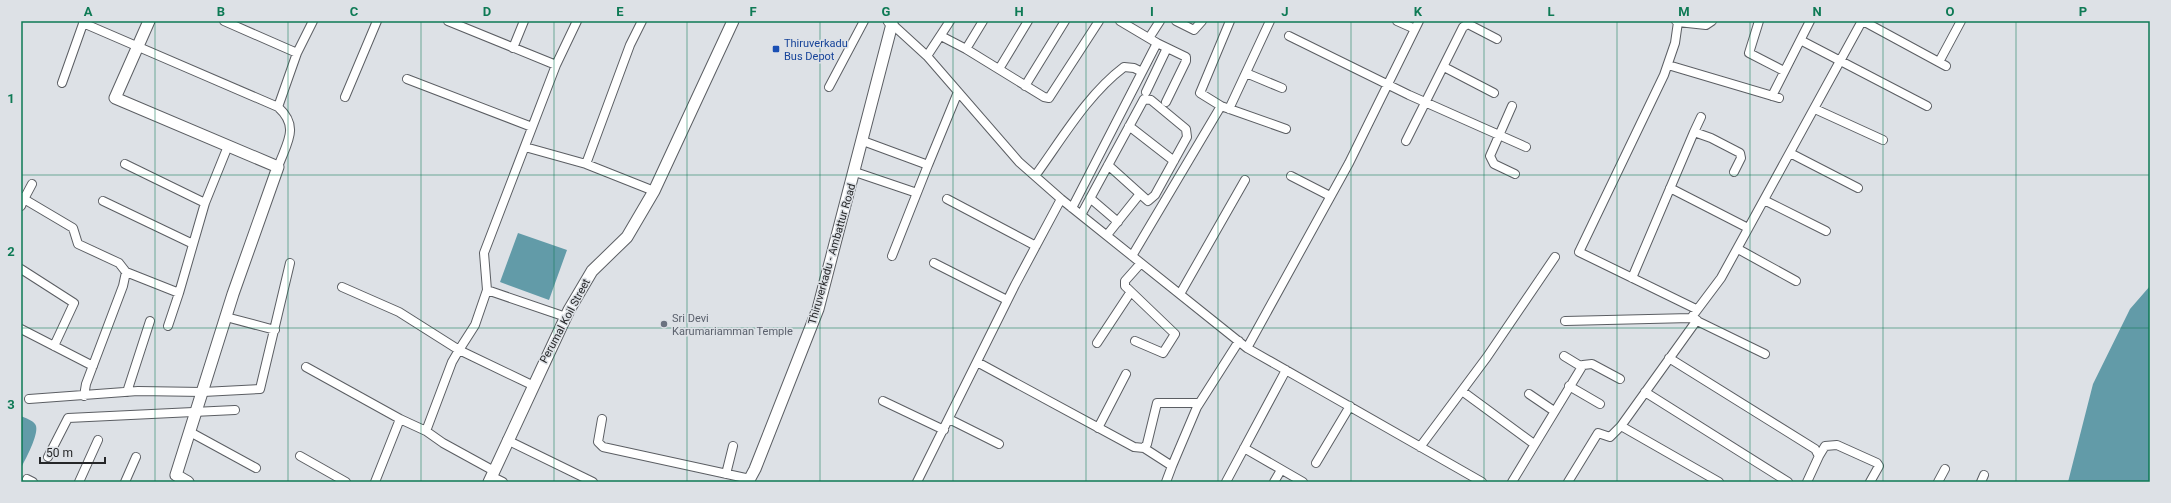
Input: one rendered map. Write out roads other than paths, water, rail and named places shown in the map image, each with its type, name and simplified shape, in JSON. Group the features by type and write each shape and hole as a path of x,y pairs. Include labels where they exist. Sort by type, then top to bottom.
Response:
{"street":[{"path":"149,21 114,98 278,167"},
{"path":"224,21 297,53"},
{"path":"278,107 297,53 313,21"},
{"path":"345,98 377,21"},
{"path":"448,21 556,65"},
{"path":"513,48 524,21"},
{"path":"426,431 452,362 475,325 487,290 484,253 556,65 577,21"},
{"path":"586,164 630,45 642,21"},
{"name":"Perumal Koil Street","path":"491,476 532,385 566,317 592,271 627,237 654,191 733,21"},
{"path":"829,87 864,21"},
{"path":"927,56 950,21"},
{"path":"966,49 983,21"},
{"path":"999,69 1028,21"},
{"path":"1025,86 1065,21"},
{"path":"941,36 966,49 1025,86 1049,98 1099,21"},
{"path":"1121,21 1157,43 1186,57 1186,61 1166,102"},
{"path":"1149,38 1160,21"},
{"path":"1176,21 1194,30 1202,21"},
{"path":"1230,21 1200,93 1225,108 1286,129"},
{"path":"1132,256 1246,73 1270,21"},
{"path":"1397,21 1415,29"},
{"path":"1247,348 1330,196 1419,21"},
{"path":"1696,309 1579,252 1668,65 1675,43 1677,21 1706,24 1712,21"},
{"path":"1759,21 1749,53 1784,71"},
{"path":"1668,65 1775,97 1784,71 1810,21"},
{"path":"1568,482 1598,433 1610,437 1621,426 1669,358 1694,319 1696,309 1722,278 1748,228 1863,21 1942,64 1961,21"},
{"path":"62,82 84,22 137,47 278,107 286,114 291,124 278,167 226,317 176,475 186,482"},
{"path":"890,23 927,56 1019,162 1072,208 1247,348 1482,482"},
{"name":"Thiruverkadu - Ambattur Road","path":"749,480 755,469 818,309 863,141 890,23"},
{"path":"1406,141 1465,25 1468,24 1497,39"},
{"path":"1289,36 1388,84 1526,147"},
{"path":"1804,42 1927,106"},
{"path":"1072,208 1157,43"},
{"path":"1146,92 1167,48"},
{"path":"1035,176 1094,96 1114,75 1124,67 1134,68 1142,72"},
{"path":"1444,68 1494,93"},
{"path":"1246,73 1282,88"},
{"path":"407,79 532,127"},
{"path":"892,256 958,92"},
{"path":"1081,215 1129,126 1144,99 1151,100 1186,129 1187,137 1152,199 1148,201 1139,195 1108,165"},
{"path":"1512,106 1490,156 1494,164 1515,174"},
{"path":"1815,108 1883,140"},
{"path":"1632,278 1701,117"},
{"path":"1129,126 1174,161"},
{"path":"1694,132 1711,138 1740,153 1742,158 1734,172"},
{"path":"863,141 928,165"},
{"path":"168,326 205,203 228,146"},
{"path":"525,147 586,164 654,191"},
{"path":"1790,153 1858,188"},
{"path":"125,164 205,203"},
{"path":"855,172 917,193"},
{"path":"1291,176 1330,196"},
{"path":"1180,294 1245,180"},
{"path":"32,184 22,201 73,228 78,244 119,263 126,272 179,293"},
{"path":"1670,188 1748,228"},
{"path":"1106,235 1139,195"},
{"path":"1090,198 1118,222"},
{"path":"947,199 1036,246"},
{"path":"917,482 1007,300 1061,199"},
{"path":"1764,200 1826,231"},
{"path":"103,201 193,244"},
{"path":"1738,249 1796,281"},
{"path":"1420,447 1462,391 1555,257"},
{"path":"29,399 127,392 202,392 260,389 290,263"},
{"path":"934,263 1007,300"},
{"path":"1136,341 1163,353 1175,334 1125,286 1124,282 1141,263"},
{"path":"21,269 74,303 54,346"},
{"path":"84,396 93,366 123,286 126,272"},
{"path":"342,287 399,312 460,350 532,385"},
{"path":"487,290 566,317"},
{"path":"1097,344 1130,292"},
{"path":"226,317 275,330"},
{"path":"1566,321 1694,319 1766,354"},
{"path":"127,392 150,321"},
{"path":"22,332 93,366"},
{"path":"1166,482 1199,403 1238,341"},
{"path":"1564,356 1582,367"},
{"path":"1669,358 1816,449 1819,456"},
{"path":"977,362 1130,446 1144,448 1172,466"},
{"path":"1512,482 1569,386 1585,364 1592,364 1620,379"},
{"path":"306,367 400,419 426,431 491,476 503,482"},
{"path":"1226,482 1286,370"},
{"path":"1098,428 1126,374"},
{"path":"1569,386 1600,404"},
{"path":"1462,391 1534,444"},
{"path":"1645,392 1788,482"},
{"path":"1529,394 1554,411"},
{"path":"883,401 944,430"},
{"path":"1144,448 1149,439 1157,403 1199,403"},
{"path":"1316,463 1350,406"},
{"path":"48,457 68,418 197,410 235,410"},
{"path":"375,482 400,419"},
{"path":"602,419 598,442 603,447 749,480"},
{"path":"949,419 999,444"},
{"path":"1621,426 1719,482"},
{"path":"190,432 256,468"},
{"path":"79,482 98,440"},
{"path":"508,440 593,482"},
{"path":"1807,482 1825,446 1833,444 1877,463 1879,466 1870,482"},
{"path":"726,474 733,446"},
{"path":"1244,448 1303,482"},
{"path":"300,456 346,482"},
{"path":"125,482 136,457"},
{"path":"1938,482 1945,469"},
{"path":"1274,482 1282,470"}],"water":[{"path":"518,233 567,250 549,300 500,282"},
{"path":"2150,286 2150,482 2068,482 2093,384 2130,309"},
{"path":"21,416 35,424 36,433 32,446 21,468"}],"place":[{"name":"Thiruverkadu Bus Depot","path":"776,49"},
{"name":"Sri Devi Karumariamman Temple","path":"664,324"}]}
